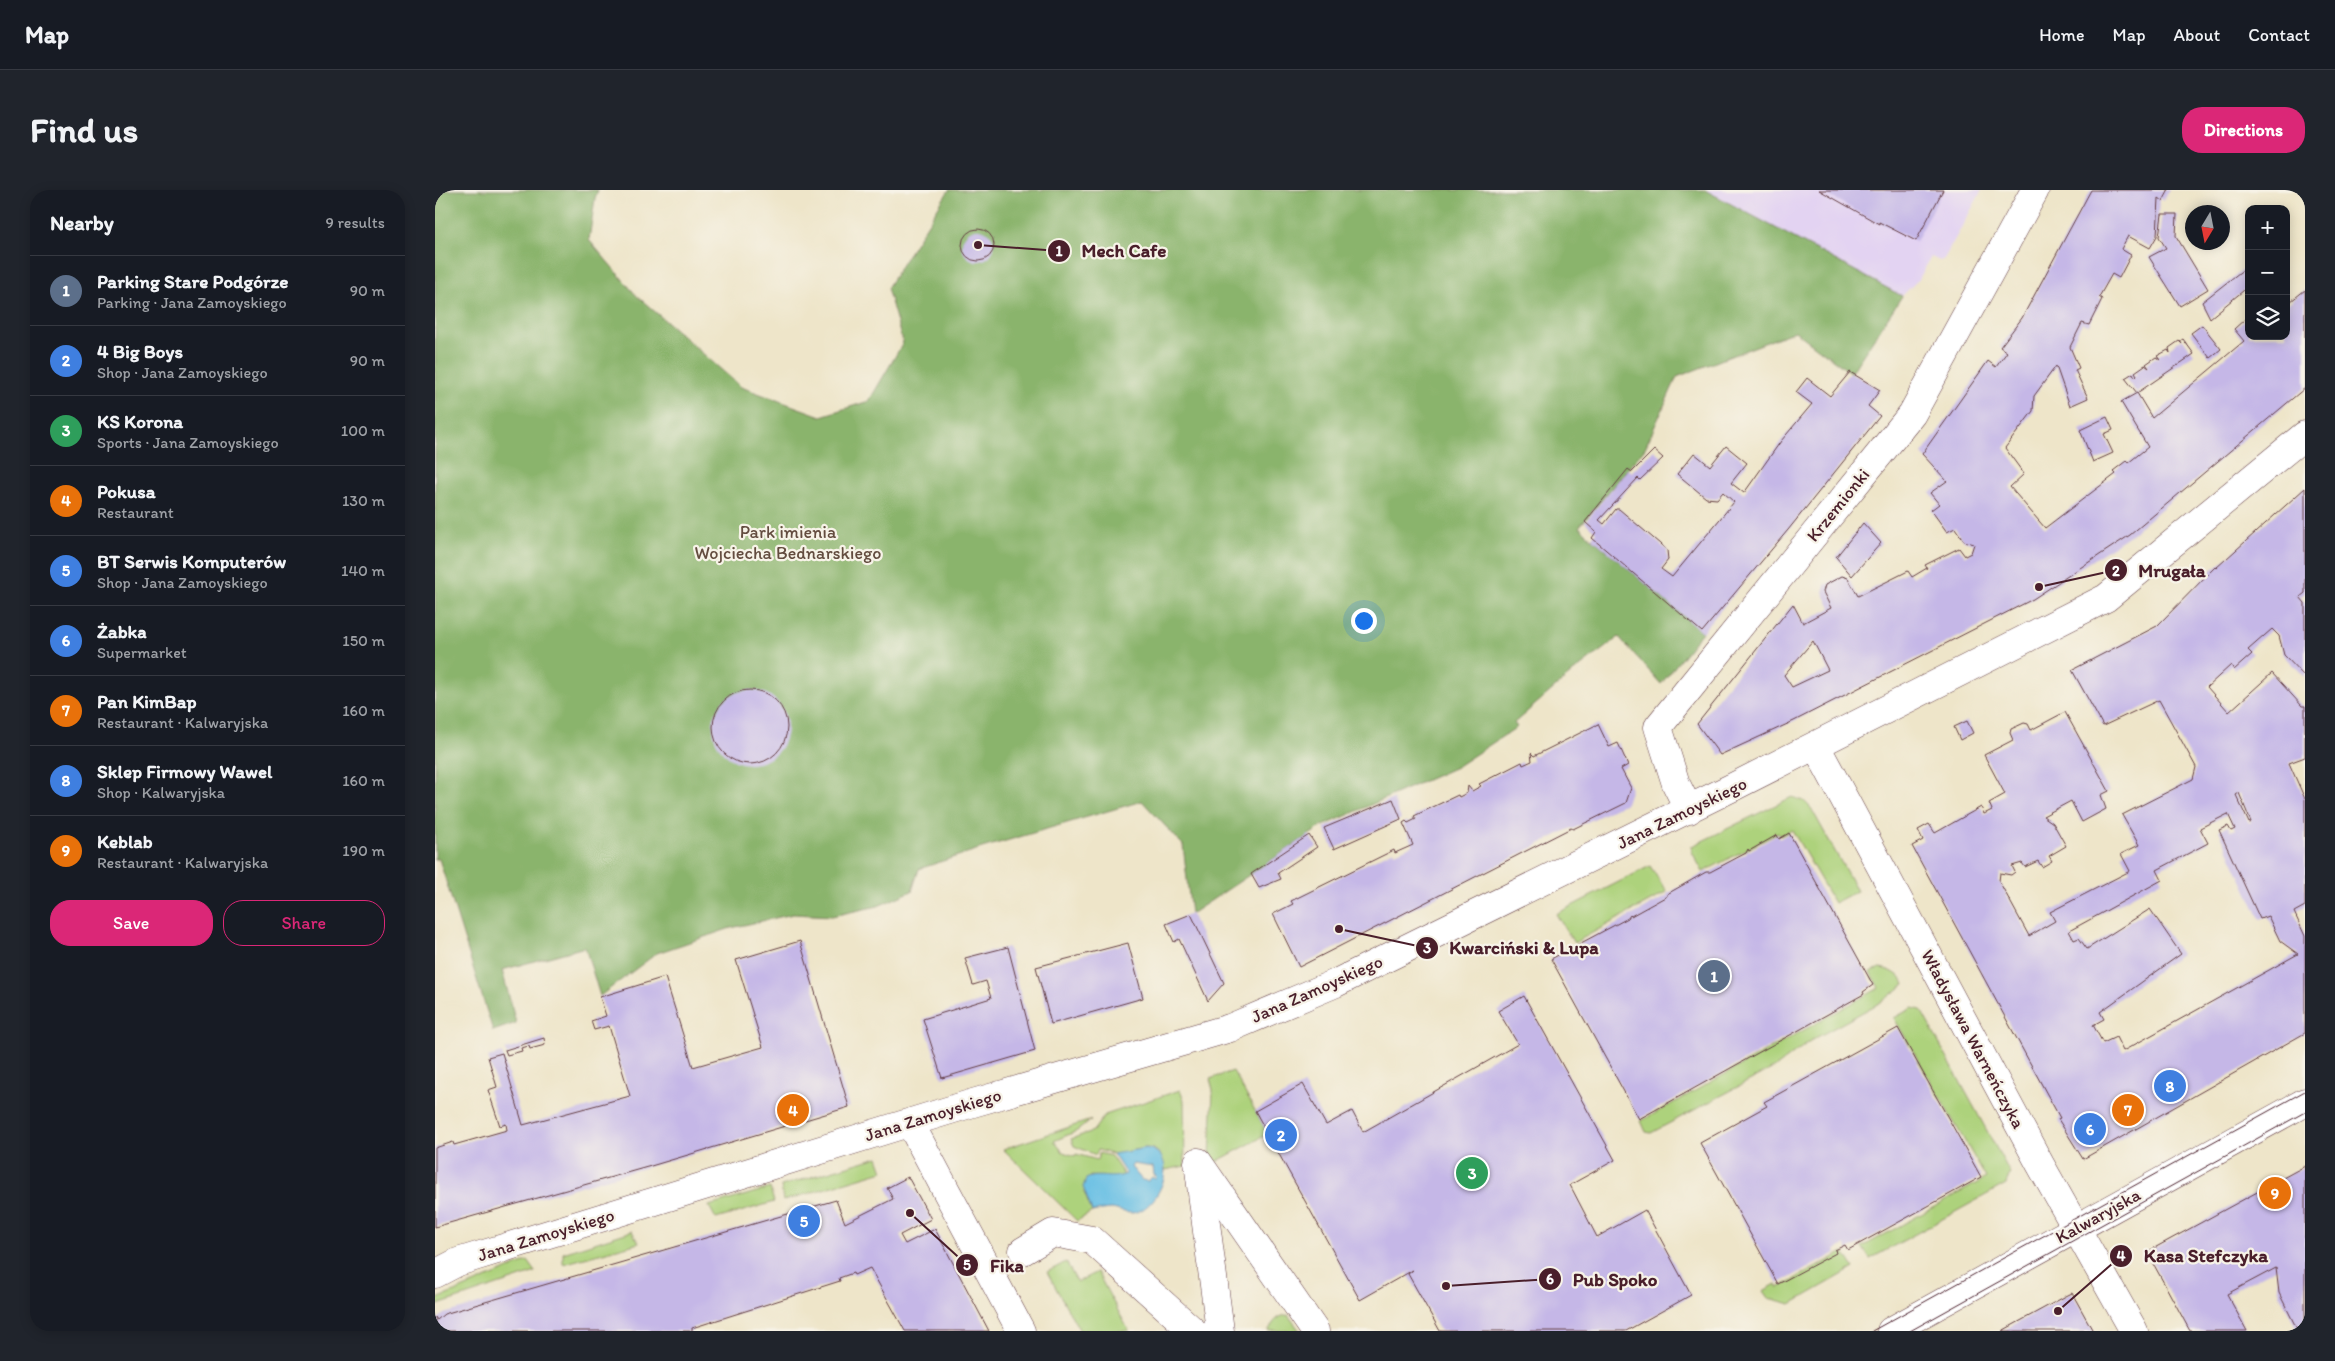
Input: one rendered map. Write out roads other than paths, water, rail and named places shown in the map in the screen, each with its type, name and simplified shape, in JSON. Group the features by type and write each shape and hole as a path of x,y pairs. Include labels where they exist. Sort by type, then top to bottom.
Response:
{"street":[{"name":"Krzemionki","path":"1689,810 1675,784 1658,727 1912,414 2035,190"},
{"name":"Jana Zamoyskiego","path":"435,1274 458,1262 910,1123 1230,1028 1336,983 1689,810 2106,598 2305,435"},
{"name":"Władysława Warneńczyka","path":"1816,746 2039,1164 2134,1331"},
{"name":"Kalwaryjska","path":"1891,1331 2305,1102"},
{"path":"910,1123 1021,1331"},
{"path":"1220,1331 1198,1162 1315,1331"},
{"path":"1023,1251 1053,1233 1092,1240 1193,1331"}],"water":[{"path":"1146,1148 1157,1152 1163,1159 1165,1169 1160,1190 1146,1207 1137,1212 1127,1213 1111,1209 1092,1212 1083,1187 1086,1179 1095,1176 1115,1177 1126,1174 1113,1154","holes":["1133,1164 1153,1167 1155,1179 1152,1177 1148,1181 1142,1180 1131,1167"]}],"tram line":[{"path":"1872,1331 2305,1091"},
{"path":"1910,1331 2305,1112"}],"place":[{"name":"Mech Cafe","path":"978,245"},
{"name":"Mrugała","path":"2039,587"},
{"name":"Kwarciński & Lupa","path":"1339,929"},
{"name":"Parking Stare Podgórze","path":"1714,976"},
{"name":"Sklep Firmowy Wawel","path":"2170,1086"},
{"name":"Pokusa","path":"793,1110"},
{"name":"Pan KimBap","path":"2128,1110"},
{"name":"Żabka","path":"2090,1129"},
{"name":"4 Big Boys","path":"1281,1135"},
{"name":"KS Korona","path":"1472,1173"},
{"name":"Keblab","path":"2275,1193"},
{"name":"Fika","path":"910,1213"},
{"name":"BT Serwis Komputerów","path":"804,1221"},
{"name":"Pub Spoko","path":"1446,1286"},
{"name":"Kasa Stefczyka","path":"2058,1311"}],"park label":[{"name":"Park imienia Wojciecha Bednarskiego","path":"788,542"}]}
